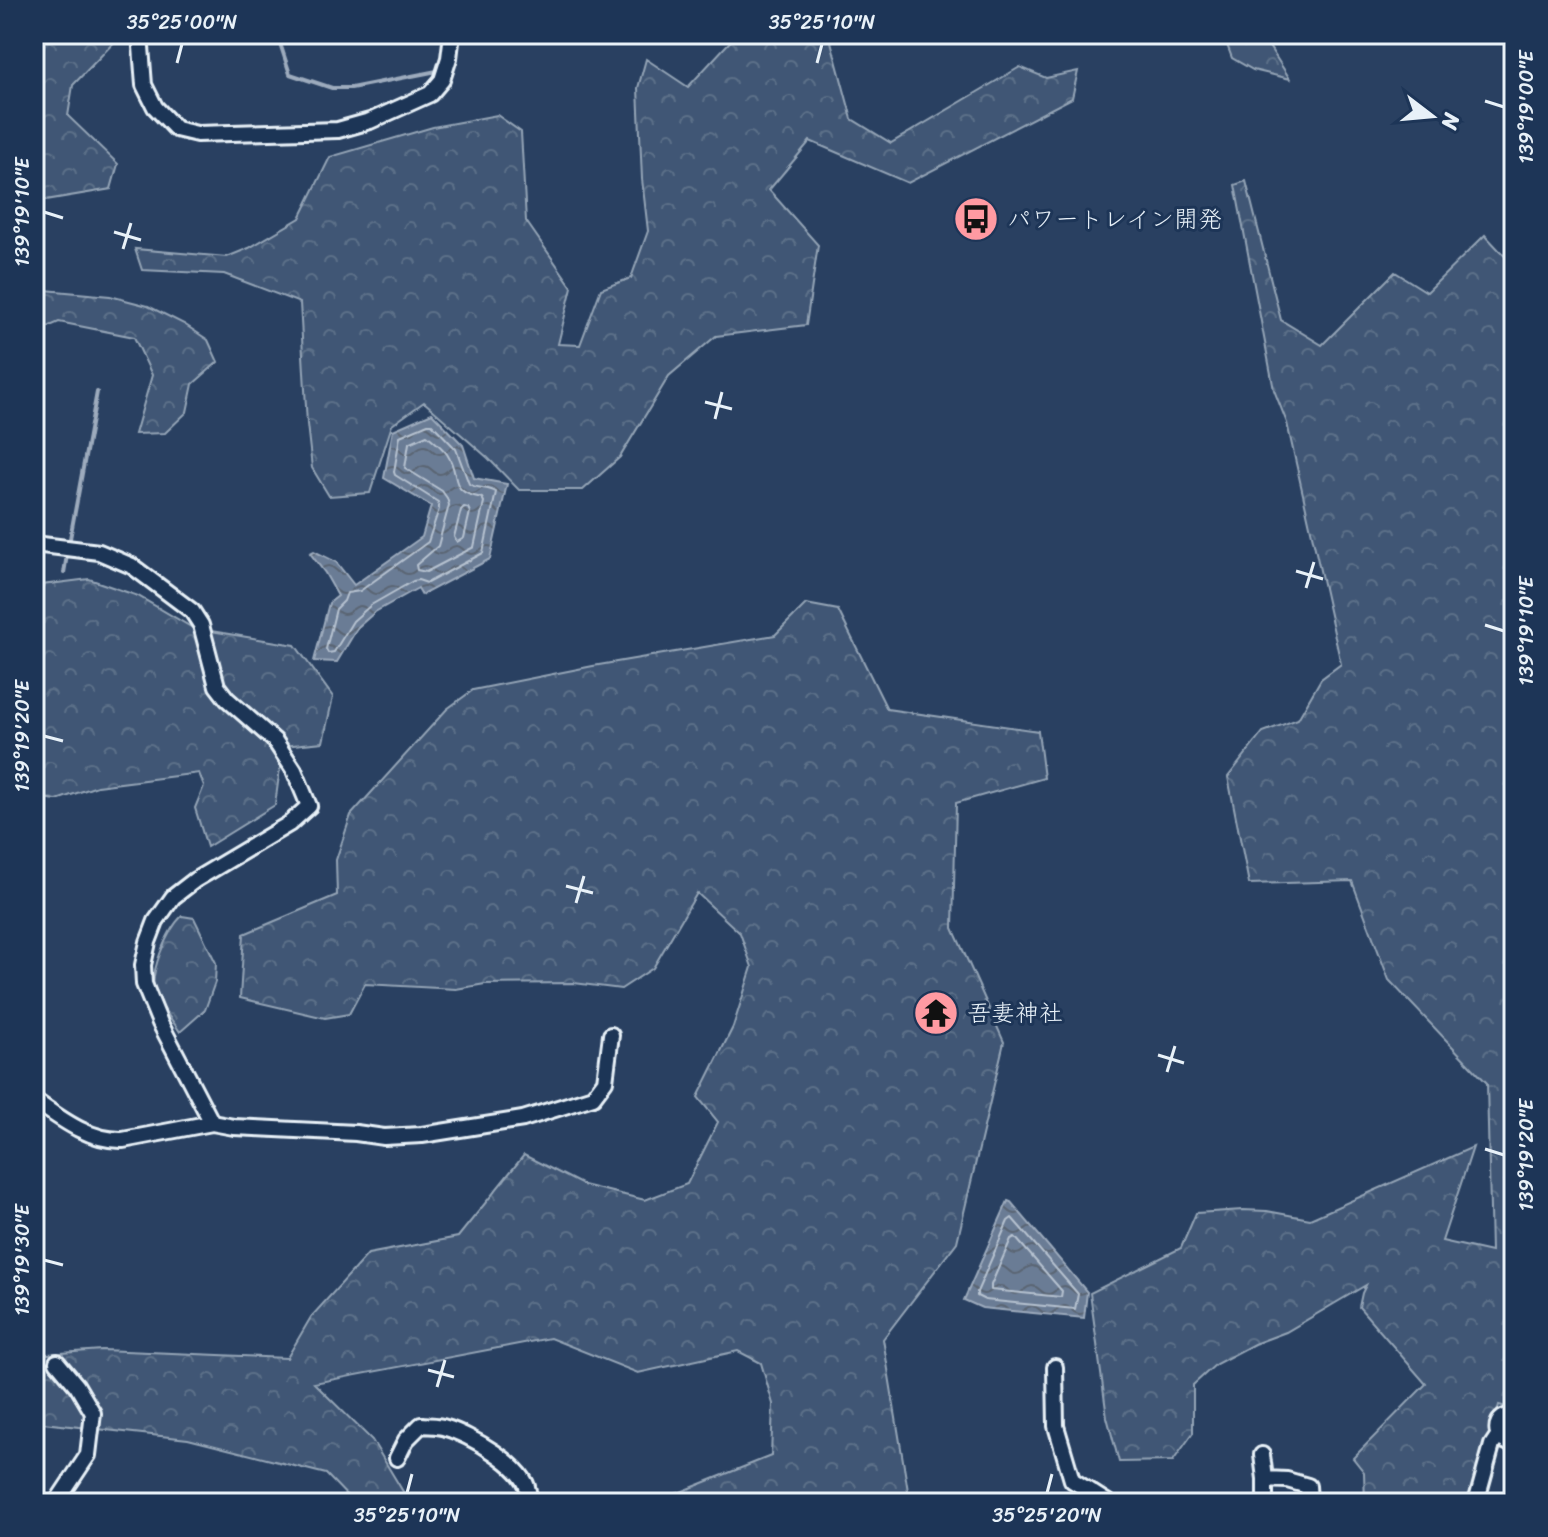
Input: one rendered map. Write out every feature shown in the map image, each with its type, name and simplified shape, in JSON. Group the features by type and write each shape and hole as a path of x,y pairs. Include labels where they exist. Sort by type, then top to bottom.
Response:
{"street":[{"path":"140,34 144,85 155,107 176,129 197,134 338,130 370,121 430,94 442,80 452,34"},
{"path":"34,544 99,552 132,566 192,611 201,625 217,686 227,699 275,741 294,770 309,806 289,824 195,880 173,897 156,921 148,942 143,965 144,984 160,1023 212,1123"},
{"path":"34,1100 89,1134 111,1141 212,1123 384,1137 422,1135 523,1119 593,1097 605,1081 611,1035"},
{"path":"56,1503 88,1455 93,1413 77,1386 57,1362"},
{"path":"1055,1367 1056,1426 1072,1480 1108,1503"},
{"path":"1514,1416 1500,1419 1496,1427 1498,1436 1505,1442 1514,1442"},
{"path":"397,1458 406,1440 421,1425 445,1427 473,1440 506,1461 521,1475 528,1491 526,1503"},
{"path":"1476,1503 1492,1445 1498,1436"},
{"path":"1262,1455 1265,1503"},
{"path":"1265,1479 1287,1480 1308,1486 1309,1500"}],"green space":[{"path":"34,34 119,34 73,85 68,116 118,164 111,189 34,202"},
{"path":"737,34 829,34 852,119 891,143 1020,67 1046,78 1078,71 1072,98 908,183 810,141 769,190 818,245 806,325 716,336 669,376 620,457 583,490 519,490 488,458 424,402 392,425 370,493 329,496 312,468 300,303 224,274 142,270 135,249 227,257 249,248 300,218 330,157 433,127 497,115 521,132 526,221 572,287 558,344 580,345 601,289 631,278 648,231 638,88 646,59 688,87"},
{"path":"1223,34 1261,34 1290,79 1253,70 1232,58"},
{"path":"1246,181 1281,320 1322,345 1395,272 1427,292 1485,235 1514,266 1514,1409 1499,1405 1473,1497 1458,1503 1365,1503 1364,1472 1353,1458 1426,1384 1359,1307 1366,1285 1286,1332 1216,1364 1193,1385 1193,1433 1173,1461 1119,1462 1107,1417 1090,1293 1181,1248 1196,1213 1267,1211 1310,1219 1473,1147 1442,1241 1491,1252 1487,1083 1389,980 1352,881 1249,884 1228,777 1263,732 1298,719 1321,679 1341,664 1287,423 1274,390 1235,185"},
{"path":"34,289 110,296 148,306 208,340 218,362 193,384 187,412 165,433 135,434 152,375 134,337 59,322 34,333"},
{"path":"89,579 138,596 193,628 295,645 333,697 323,742 283,746 275,805 207,847 195,808 204,786 199,773 97,786 57,800 41,798 34,793 34,586"},
{"path":"806,604 838,610 887,709 1038,731 1044,778 956,803 953,928 1004,1042 957,1242 883,1339 910,1503 653,1503 771,1456 773,1404 761,1363 738,1351 638,1373 550,1338 314,1383 372,1440 405,1495 399,1503 354,1503 326,1474 188,1439 34,1422 34,1355 102,1350 287,1358 311,1317 368,1254 458,1237 524,1155 583,1185 645,1200 687,1184 718,1122 698,1097 733,1027 752,967 740,933 697,893 653,968 621,989 574,983 485,984 456,989 365,984 349,1014 325,1018 240,998 244,934 337,895 336,860 351,815 447,709 473,690 775,635"},
{"path":"182,916 194,918 216,963 215,982 205,1010 180,1032 155,993 154,975 161,952"}],"water":[{"path":"432,413 463,445 474,478 507,484 490,559 422,595 418,588 375,612 358,627 337,662 314,661 329,603 338,596 310,553 314,551 336,562 354,585 422,537 431,506 384,478 393,430"},
{"path":"1008,1201 1087,1292 1084,1318 982,1308 964,1300"}],"waterway":[{"path":"277,34 290,74 332,88 351,88 437,71"},
{"path":"69,544 97,392"},
{"path":"64,573 67,555"}],"place":[{"name":"パワートレイン開発","path":"976,219"},
{"name":"吾妻神社","path":"936,1013"}]}
